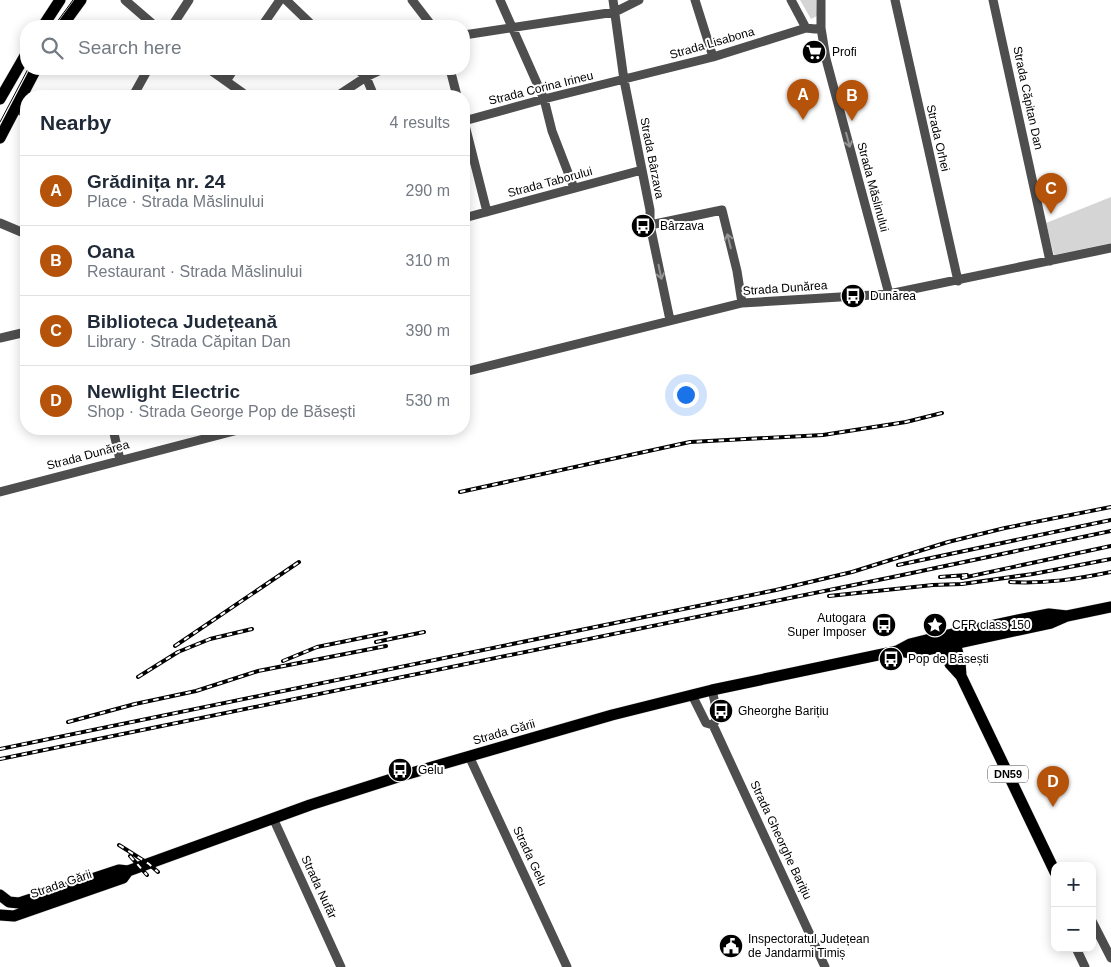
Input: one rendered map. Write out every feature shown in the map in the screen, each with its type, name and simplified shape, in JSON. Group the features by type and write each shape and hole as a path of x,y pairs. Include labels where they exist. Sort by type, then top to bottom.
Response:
{"main road":[{"path":"47,20 60,0"},
{"path":"66,20 81,0"},
{"path":"0,98 20,64"},
{"path":"25,90 33,75"},
{"path":"0,138 20,100"},
{"name":"Strada Gării","path":"0,895 9,902 20,903 120,870 128,871 273,818 377,784 612,715 712,690 897,651 912,653 942,641 1051,622 1067,616 1111,606"},
{"name":"DN59","path":"954,639 960,661 961,676"},
{"name":"DN59","path":"942,641 950,664 961,676 1051,864"},
{"name":"Strada Gării","path":"0,915 14,916 123,878 128,871"}],"street":[{"path":"125,0 148,20"},
{"path":"176,20 189,0"},
{"path":"266,20 280,0"},
{"path":"286,0 307,20"},
{"path":"412,0 427,20"},
{"path":"500,0 544,99 552,131 574,188"},
{"name":"Strada Bârzava","path":"613,0 624,80 650,210 650,225 670,320"},
{"path":"470,34 615,12 639,0"},
{"path":"695,0 713,57"},
{"path":"791,0 806,28 821,28"},
{"name":"Strada Măslinului","path":"821,0 821,28 826,59 889,294"},
{"name":"Strada Orhei","path":"895,0 958,281"},
{"name":"Strada Căpitan Dan","path":"993,0 1050,260"},
{"name":"Strada Lisabona","path":"624,80 713,57 806,28"},
{"path":"136,90 145,75"},
{"path":"218,75 239,90"},
{"path":"226,81 230,75"},
{"path":"364,75 371,90"},
{"path":"346,90 370,75"},
{"path":"452,75 455,90"},
{"name":"Strada Corina Irineu","path":"470,119 624,80"},
{"path":"16,108 20,110"},
{"path":"470,145 487,212"},
{"name":"Strada Taborului","path":"470,216 642,170"},
{"path":"650,225 722,210 737,271 742,303"},
{"path":"0,223 20,231"},
{"name":"Strada Dunărea","path":"470,370 742,303 889,294 1111,248"},
{"path":"0,338 20,333"},
{"path":"114,435 120,460"},
{"name":"Strada Dunărea","path":"0,492 218,435"},
{"name":"Strada Gheorghe Barițiu","path":"712,690 716,716 716,722 713,725"},
{"name":"Strada Gheorghe Barițiu","path":"692,695 706,723 713,725 825,967"},
{"name":"Strada Gelu","path":"469,756 567,967"},
{"name":"Strada Nufăr","path":"273,818 341,967"},
{"path":"1096,929 1111,958"},
{"path":"1078,952 1085,967"}],"shaded area":[{"path":"800,0 816,0 817,16 811,19"},
{"path":"1111,197 1111,243 1054,255 1046,223"}],"tram line":[{"path":"58,20 73,0"},
{"path":"0,122 25,75"}],"railway":[{"path":"460,492 690,442 823,435 906,422 942,413"},
{"path":"0,749 776,590 852,572 948,542 1005,528 1111,507"},
{"path":"898,565 1111,520"},
{"path":"0,759 1111,531"},
{"path":"962,578 1111,546"},
{"path":"829,596 933,585 962,584 1033,574 1111,559"},
{"path":"175,646 299,562"},
{"path":"1010,582 1061,580 1111,572"},
{"path":"940,577 967,575"},
{"path":"138,677 178,652 210,639 252,629"},
{"path":"376,642 424,632"},
{"path":"283,661 317,647 386,633"},
{"path":"68,722 135,704 196,691 258,671 386,646"},
{"path":"119,845 158,872"},
{"path":"130,856 147,875"}],"place":[{"name":"Profi","path":"814,52"},
{"name":"Grădinița nr. 24","path":"803,120"},
{"name":"Oana","path":"852,121"},
{"name":"Biblioteca Județeană","path":"1051,214"},
{"name":"Bârzava","path":"643,226"},
{"name":"Dunărea","path":"853,296"},
{"name":"Autogara Super Imposer","path":"884,625"},
{"name":"CFR class 150","path":"935,625"},
{"name":"Pop de Băsești","path":"891,659"},
{"name":"Gheorghe Barițiu","path":"721,711"},
{"name":"Gelu","path":"400,770"},
{"name":"Newlight Electric","path":"1053,807"},
{"name":"Inspectoratul Județean de Jandarmi Timiș","path":"731,946"}]}
